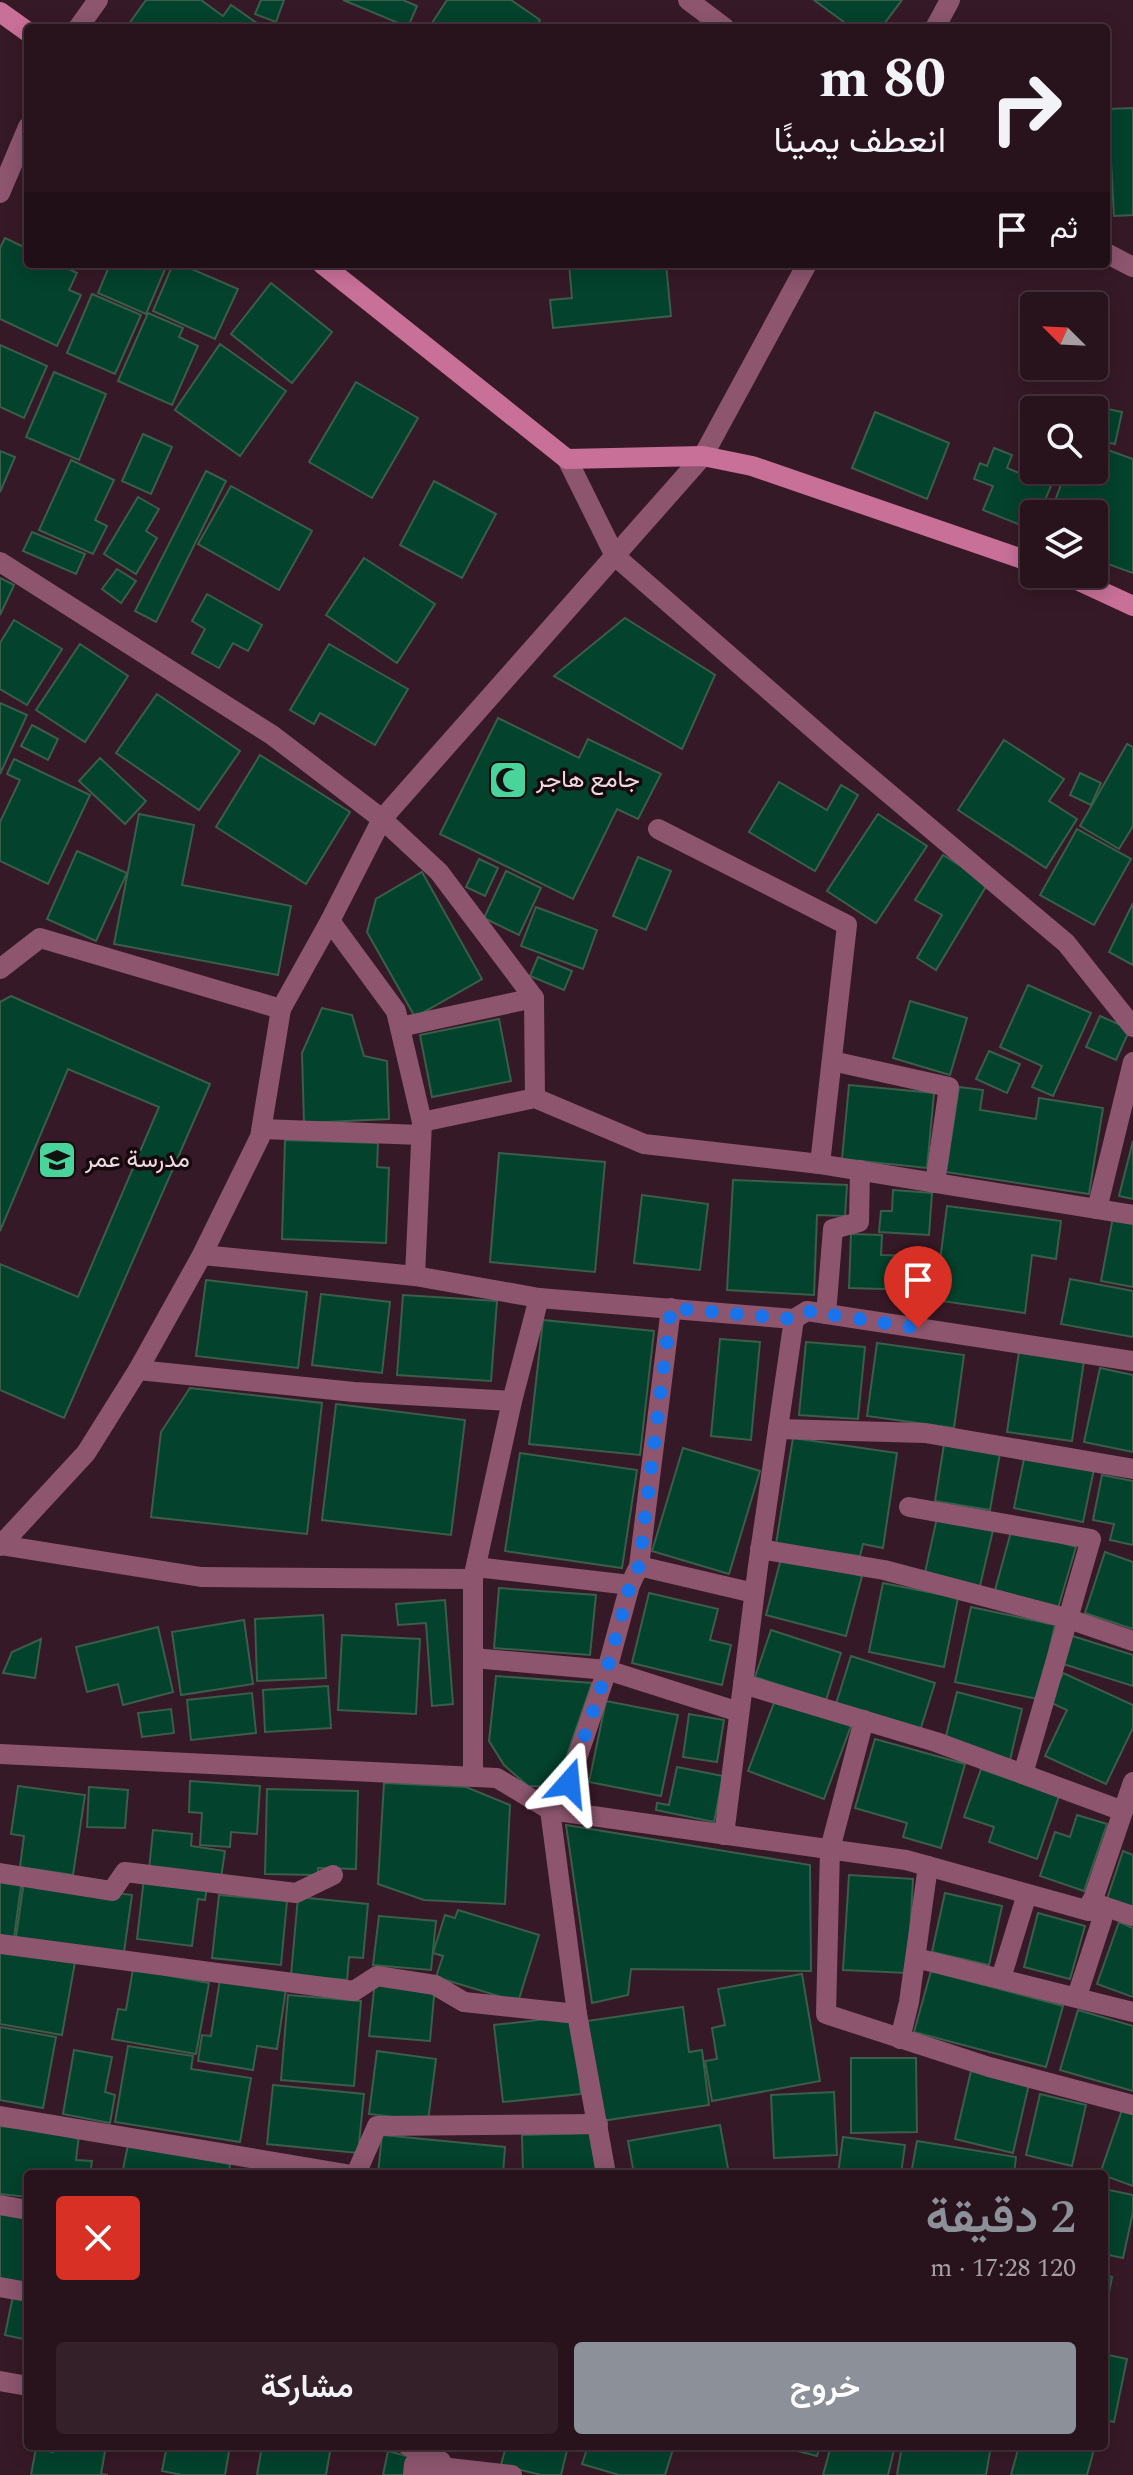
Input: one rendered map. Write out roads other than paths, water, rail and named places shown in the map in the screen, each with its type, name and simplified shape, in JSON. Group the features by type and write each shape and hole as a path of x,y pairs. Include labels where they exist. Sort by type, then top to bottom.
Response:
{"street":[{"path":"81,24 98,0"},
{"path":"688,0 720,24"},
{"path":"937,24 950,0"},
{"path":"0,12 24,29"},
{"path":"0,193 24,136"},
{"path":"1110,255 1133,267"},
{"path":"327,268 567,459 615,556 835,748 1066,943 1133,1027"},
{"path":"0,1546 86,1453 138,1370 202,1255 260,1137 281,1009 382,819 703,456 805,268"},
{"path":"567,459 703,456 752,466 1020,558"},
{"path":"0,562 272,735 382,819 439,872 534,998 535,1098"},
{"path":"1094,588 1133,606"},
{"path":"262,1129 422,1129 535,1098 644,1144 820,1164 847,925 658,829"},
{"path":"330,921 396,1011 400,1027 422,1129 415,1276"},
{"path":"0,969 40,938 281,1009"},
{"path":"400,1027 534,998"},
{"path":"832,1061 949,1087 935,1183"},
{"path":"1097,1209 1133,1062"},
{"path":"813,1163 1133,1215"},
{"path":"826,1314 833,1229 859,1222 860,1170"},
{"path":"202,1255 415,1276 539,1298 794,1319 807,1311 1133,1361"},
{"path":"473,1777 474,1573 512,1401 539,1298"},
{"path":"605,2170 577,2014 555,1811 607,1670 630,1585 639,1566 671,1308"},
{"path":"724,1835 754,1593 794,1319"},
{"path":"138,1370 354,1392 512,1401"},
{"path":"778,1429 925,1433 1133,1469"},
{"path":"909,1507 1091,1539 1023,1774"},
{"path":"0,1546 201,1577 474,1573 630,1585"},
{"path":"760,1549 884,1570 1066,1618 1133,1641"},
{"path":"639,1566 754,1593"},
{"path":"473,1658 607,1670 739,1712"},
{"path":"743,1684 936,1742 1123,1811"},
{"path":"864,1720 830,1849 826,2014 989,2067 1133,2105"},
{"path":"0,1754 497,1778 555,1811 906,1860 1089,1911 1124,1835 1123,1811 1133,1782"},
{"path":"900,2039 909,2002 928,1866"},
{"path":"0,1873 112,1891 125,1872 296,1893 333,1875"},
{"path":"1001,1978 1027,1894"},
{"path":"1091,1902 1133,1916"},
{"path":"1077,1996 1102,1920 1091,1902"},
{"path":"0,1944 354,1991 377,1976 435,1985 464,2002 577,2014"},
{"path":"916,1958 1133,2012"},
{"path":"0,2116 322,2170"},
{"path":"358,2170 377,2126 598,2124"},
{"path":"0,2205 24,2209"},
{"path":"0,2287 24,2291"},
{"path":"0,2381 24,2385"},
{"path":"417,2450 460,2469"},
{"path":"413,2475 414,2464 512,2475"}],"place":[{"name":"جامع هاجر","path":"508,780"},
{"name":"مدرسة عمر","path":"57,1160"}]}
